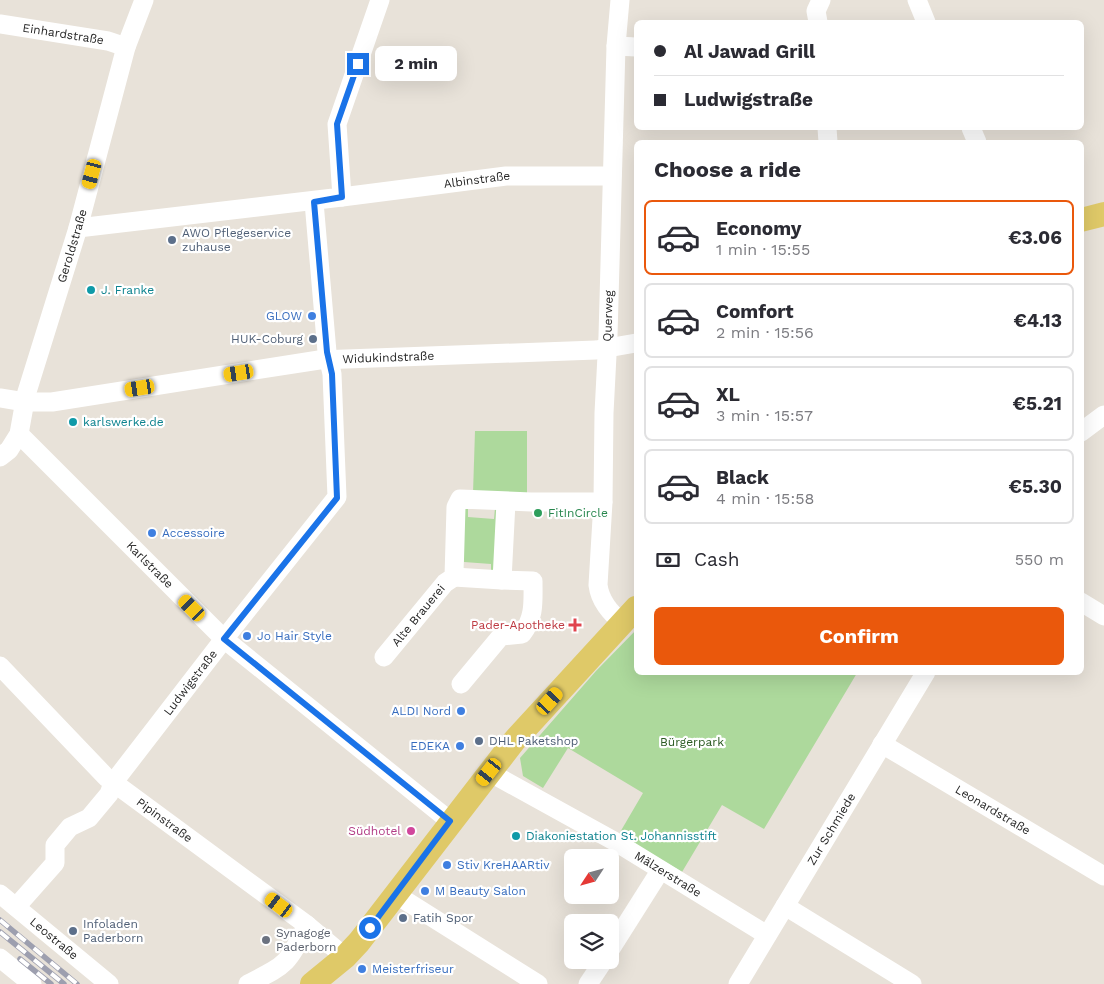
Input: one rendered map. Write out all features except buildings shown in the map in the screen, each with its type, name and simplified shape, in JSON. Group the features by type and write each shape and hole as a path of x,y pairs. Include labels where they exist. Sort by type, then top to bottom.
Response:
{"main road":[{"path":"1084,219 1104,214"},
{"path":"312,984 345,957 514,741 629,616"}],"street":[{"name":"Geroldstraße","path":"0,457 9,450 19,434 25,402 78,228 126,47 144,0"},
{"name":"Ludwigstraße","path":"16,908 55,863 54,845 70,826 89,818 109,794 113,783 224,639 337,498 332,374 329,360 328,199 337,124 380,0"},
{"name":"Querweg","path":"620,0 616,46 603,502 598,584 601,598 608,609 629,616"},
{"path":"917,0 925,20"},
{"name":"Einhardstraße","path":"0,24 108,41 126,47"},
{"path":"616,46 634,47"},
{"name":"Albinstraße","path":"78,228 506,176 612,176"},
{"name":"Widukindstraße","path":"25,402 52,402 329,360 607,348 634,343"},
{"path":"0,398 25,402"},
{"path":"1084,430 1104,415"},
{"name":"Karlstraße","path":"19,434 224,639 450,821"},
{"name":"Alte Brauerei","path":"454,577 456,507 460,499 506,502 603,502"},
{"path":"502,580 506,502"},
{"name":"Alte Brauerei","path":"384,657 445,583 454,577 532,581 533,606 530,623 522,634 501,636 461,684"},
{"path":"1084,604 1104,616"},
{"name":"Pipinstraße","path":"0,666 113,783 306,925 345,957"},
{"name":"Zur Schmiede","path":"738,984 924,675"},
{"name":"Leonardstraße","path":"882,744 1104,876"},
{"name":"Mälzerstraße","path":"489,772 528,791 767,935"},
{"path":"619,936 660,871"},
{"name":"Leostraße","path":"0,894 109,984"},
{"path":"395,894 538,984"},
{"path":"785,906 912,984"},
{"path":"248,984 282,967 291,957 306,925"},
{"path":"0,958 32,984"},
{"path":"588,984 598,969"}],"green space":[{"path":"475,431 527,431 527,495 473,493"},
{"path":"463,507 468,507 468,517 494,519 495,508 501,508 498,575 491,574 491,564 464,562 463,573"},
{"name":"Bürgerpark","path":"634,632 634,675 856,675 764,829 722,805 682,872 619,834 643,793 568,748 543,788 523,776 520,758 596,671"}],"railway":[{"path":"0,920 77,984"},
{"path":"0,932 64,984"},
{"path":"20,959 51,984"}],"place":[{"name":"AWO Pflegeservice zuhause","path":"172,240"},
{"name":"J. Franke","path":"91,290"},
{"name":"GLOW","path":"312,316"},
{"name":"HUK-Coburg","path":"313,339"},
{"name":"karlswerke.de","path":"73,422"},
{"name":"FitInCircle","path":"538,513"},
{"name":"Accessoire","path":"152,533"},
{"name":"Pader-Apotheke","path":"575,625"},
{"name":"Jo Hair Style","path":"247,636"},
{"name":"ALDI Nord","path":"461,711"},
{"name":"DHL Paketshop","path":"479,741"},
{"name":"EDEKA","path":"460,746"},
{"name":"Südhotel","path":"411,831"},
{"name":"Diakoniestation St. Johannisstift","path":"516,836"},
{"name":"Stiv KreHAARtiv","path":"447,865"},
{"name":"M Beauty Salon","path":"425,891"},
{"name":"Fatih Spor","path":"403,918"},
{"name":"Infoladen Paderborn","path":"73,931"},
{"name":"Synagoge Paderborn","path":"266,940"},
{"name":"Meisterfriseur","path":"362,969"}],"route":[{"path":"358,64 337,124 342,197 314,202 327,352 332,374 337,498 224,639 450,821 370,928"}]}
